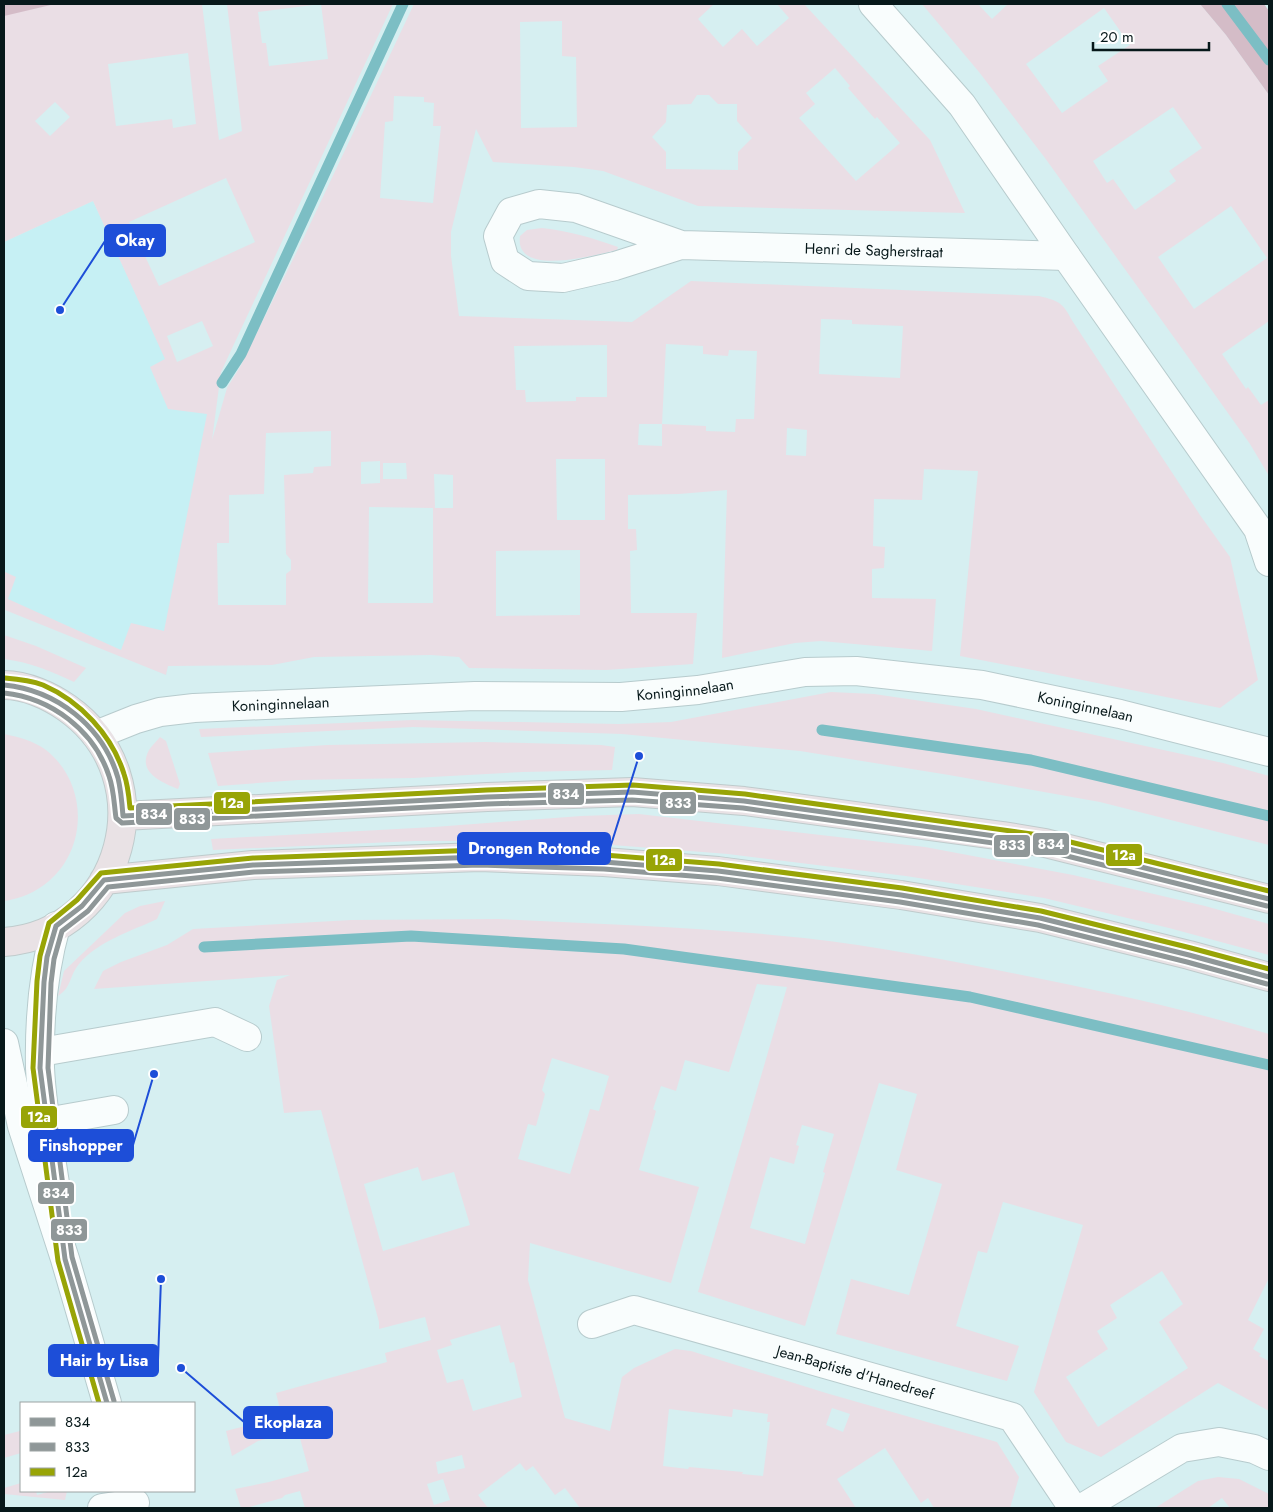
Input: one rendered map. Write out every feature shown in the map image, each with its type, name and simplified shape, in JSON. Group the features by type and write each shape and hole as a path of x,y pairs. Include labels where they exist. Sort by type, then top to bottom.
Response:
{"highway":[{"path":"4,685 34,691 57,701 78,716 96,735 116,771 121,793 123,816 114,860 104,880 91,899 56,926 32,937 4,942"},
{"path":"123,816 487,797 632,792 744,801 1003,836 1045,843 1269,898"},
{"path":"104,880 201,869 273,864 480,857 613,862 718,871 901,895 1040,918 1269,977"}],"street":[{"path":"873,4 962,105 1258,529 1269,562"},
{"name":"Henri de Sagherstraat","path":"681,245 614,266 563,278 528,276 505,261 498,236 511,212 539,204 576,208 681,245 1066,256"},
{"name":"Koninginnelaan","path":"96,735 136,719 160,712 194,708 475,696 621,698 698,690 805,672 856,671 982,685 1120,714 1269,752"},
{"path":"34,1124 40,1068 44,982 47,957 56,926"},
{"path":"41,1052 215,1022 246,1037"},
{"path":"4,1044 34,1124 65,1259 106,1402"},
{"path":"34,1124 114,1110"},
{"name":"Jean-Baptiste d'Hanedreef","path":"592,1324 634,1310 1012,1417 1074,1508"},
{"path":"1082,1508 1182,1448 1219,1442 1254,1449 1269,1456"},
{"path":"102,1508 135,1501"}],"shaded area":[{"path":"4,4 55,4 4,16"},
{"path":"55,4 202,4 219,140 242,131 227,4 321,4 393,4 221,372 212,440 227,388 240,367 304,237 414,4 714,4 698,19 723,47 742,29 757,46 789,18 777,4 804,4 930,140 965,213 698,206 603,171 574,167 493,162 476,129 451,232 451,256 459,316 632,322 691,281 1039,296 1056,301 1066,311 1200,515 1230,557 1258,680 1220,708 960,656 978,471 924,469 922,500 874,499 873,546 885,547 884,568 872,569 872,598 936,599 932,651 821,641 795,643 722,658 727,490 679,494 628,495 628,529 636,529 637,550 630,551 631,613 697,613 693,664 606,670 469,668 459,657 431,655 314,657 272,665 168,666 166,675 5,610 5,572 16,577 8,599 121,650 131,623 164,631 207,414 168,409 150,367 165,359 93,201 4,242 4,15","holes":["321,4 328,59 269,66 266,43 262,43 258,12","562,21 562,56 576,57 577,127 521,128 520,22","188,53 196,124 173,128 172,119 116,126 108,64","835,68 850,86 848,88 875,119 877,117 900,143 856,181 799,118 815,104 806,93","697,95 709,95 718,104 737,104 737,121 752,138 738,152 738,170 666,169 666,152 652,137 666,122 667,105 691,104","394,96 424,97 424,102 434,103 433,126 441,126 433,203 380,198 385,122 393,121","55,102 70,117 50,136 35,121","226,178 255,242 159,286 129,222","821,319 852,320 852,324 903,326 900,378 819,374","202,321 213,346 177,362 167,336","666,344 703,346 703,354 728,356 729,350 757,351 754,419 736,419 735,432 706,431 706,426 662,424","607,345 607,397 576,397 576,401 526,402 525,390 516,390 514,346","639,424 662,424 662,446 638,445","787,428 807,430 806,456 786,455","331,431 331,466 314,467 313,473 284,475 286,554 291,560 291,570 286,574 286,605 218,605 217,543 229,543 229,495 264,494 266,433","556,459 605,459 605,520 557,520","380,461 380,483 361,484 361,462","383,463 406,463 407,479 383,479","434,474 453,475 453,508 435,508","369,507 433,508 433,603 368,603","580,550 580,615 496,616 496,551"]},
{"path":"922,4 978,4 992,19 1008,4 1200,4 1226,35 1269,95 1269,321 1222,354 1246,389 1248,387 1261,405 1269,400 1269,476 1250,444 1183,350 1045,158 979,72","holes":["1104,8 1130,45 1098,66 1108,81 1062,113 1026,64","1173,107 1202,148 1169,171 1176,181 1135,210 1113,179 1107,183 1093,161","1231,206 1267,258 1194,309 1158,257"]},
{"path":"1200,4 1264,4 1269,11 1269,95 1226,35"},
{"path":"93,201 179,388 221,372 166,675 4,604 4,242"},
{"path":"542,228 581,235 618,247 617,250 592,256 558,261 530,257 522,249 520,236 527,230"},
{"path":"4,635 36,646 86,668 74,682 22,662 4,659"},
{"path":"831,692 874,694 976,709 1223,763 1269,776 1269,845 1100,802 800,751 622,734 413,727 201,737 199,729 412,720 619,724 671,722"},
{"path":"4,734 36,744 46,750 60,764 70,780 76,797 78,816 76,834 71,851 62,867 49,881 33,892 22,897 4,901"},
{"path":"160,737 166,741 180,784 178,789 158,779 148,770 146,758 149,750"},
{"path":"486,742 615,747 612,770 523,772 413,778 298,780 218,786 208,753 327,745"},
{"path":"639,814 925,847 1073,875 1205,906 1269,924 1269,955 1169,928 1044,898 906,876 728,854 561,841 415,841 213,850 211,839"},
{"path":"165,901 157,919 116,937 87,956 76,968 66,989 58,996 64,971 125,913 140,906"},
{"path":"498,919 689,928 831,941 884,949 1081,987 1269,1034 1269,1278 1248,1320 1264,1329 1253,1349 1261,1354 1259,1356 1269,1361 1269,1411 1218,1383 1101,1457 1066,1442 1034,1392 1083,1225 1003,1202 987,1253 978,1251 956,1326 1019,1346 1007,1381 836,1334 851,1279 909,1295 942,1184 896,1170 917,1094 879,1083 805,1326 698,1292 787,987 757,984 729,1072 685,1060 676,1091 661,1086 653,1109 656,1111 639,1170 699,1187 671,1283 530,1243 528,1280 565,1418 610,1431 622,1377 634,1368 675,1349 691,1351 826,1393 997,1442 1019,1477 1010,1508 934,1508 928,1498 921,1503 885,1448 837,1479 856,1508 580,1508 565,1488 555,1495 533,1466 526,1471 520,1463 478,1495 488,1508 305,1508 300,1491 285,1495 282,1498 241,1508 235,1489 309,1471 298,1431 258,1441 232,1456 226,1431 261,1422 262,1418 281,1413 276,1393 387,1362 385,1353 431,1340 425,1317 379,1329 379,1322 321,1110 284,1113 269,1006 277,980 290,975 94,989 103,971 121,962 167,945 193,929 351,920","holes":["552,1058 609,1076 599,1111 590,1109 570,1174 518,1159 528,1124 536,1126 545,1094 542,1090","802,1125 834,1134 805,1244 750,1228 770,1157 794,1164 799,1146 796,1145","418,1167 422,1181 454,1172 470,1225 383,1251 364,1184","1162,1271 1183,1304 1159,1322 1188,1368 1098,1427 1066,1377 1108,1349 1097,1331 1117,1318 1110,1305","500,1325 510,1363 514,1362 522,1397 473,1411 463,1379 447,1383 437,1350 452,1345 450,1340","832,1408 850,1414 843,1432 826,1425","669,1409 732,1417 733,1409 768,1414 767,1422 770,1422 763,1476 742,1474 743,1472 689,1467 688,1469 663,1466","462,1455 465,1468 438,1474 436,1462","443,1479 450,1500 434,1505 427,1484"]},
{"path":"20,1431 20,1453 4,1458 4,1435"},
{"path":"1218,1477 1239,1479 1269,1494 1269,1508 1230,1508 1222,1498 1208,1508 1155,1508 1198,1481"},
{"path":"20,1483 20,1492 36,1492 37,1495 48,1492 67,1492 65,1500 4,1494 4,1488"}],"waterway":[{"path":"222,383 241,354 403,4"},
{"path":"1227,4 1269,60"},
{"path":"822,730 1031,760 1269,816"},
{"path":"204,947 411,936 624,949 970,997 1269,1065"}],"transit line":[{"name":"12a","path":"5,678 19,679 43,685 70,700 93,721 103,733 119,760 126,782 130,808 487,790 633,785 745,794 1046,836 1269,891"},
{"name":"834","path":"4,685 42,694 75,714 89,727 111,759 118,778 123,816 487,797 632,792 744,801 1045,843 1269,899"},
{"name":"833","path":"4,693 21,696 54,709 82,731 102,759 112,786 116,818 122,823 487,804 632,800 743,808 1043,850 1267,906"},
{"name":"12a","path":"99,1402 58,1261 33,1068 37,981 40,956 49,923 77,900 101,873 253,858 480,850 604,855 719,864 902,888 1041,911 1269,969"},
{"name":"834","path":"107,1402 65,1259 40,1068 44,982 47,957 56,926 82,906 104,880 253,865 480,857 604,862 718,871 901,895 1040,918 1269,977"},
{"name":"833","path":"114,1401 72,1257 48,1068 51,983 54,959 62,931 88,911 108,887 254,872 480,865 604,869 717,878 900,902 1038,925 1267,984"}],"place":[{"name":"Okay","path":"60,310"},
{"name":"Drongen Rotonde","path":"639,756"},
{"name":"Finshopper","path":"154,1074"},
{"name":"Hair by Lisa","path":"161,1279"},
{"name":"Ekoplaza","path":"181,1368"}]}
